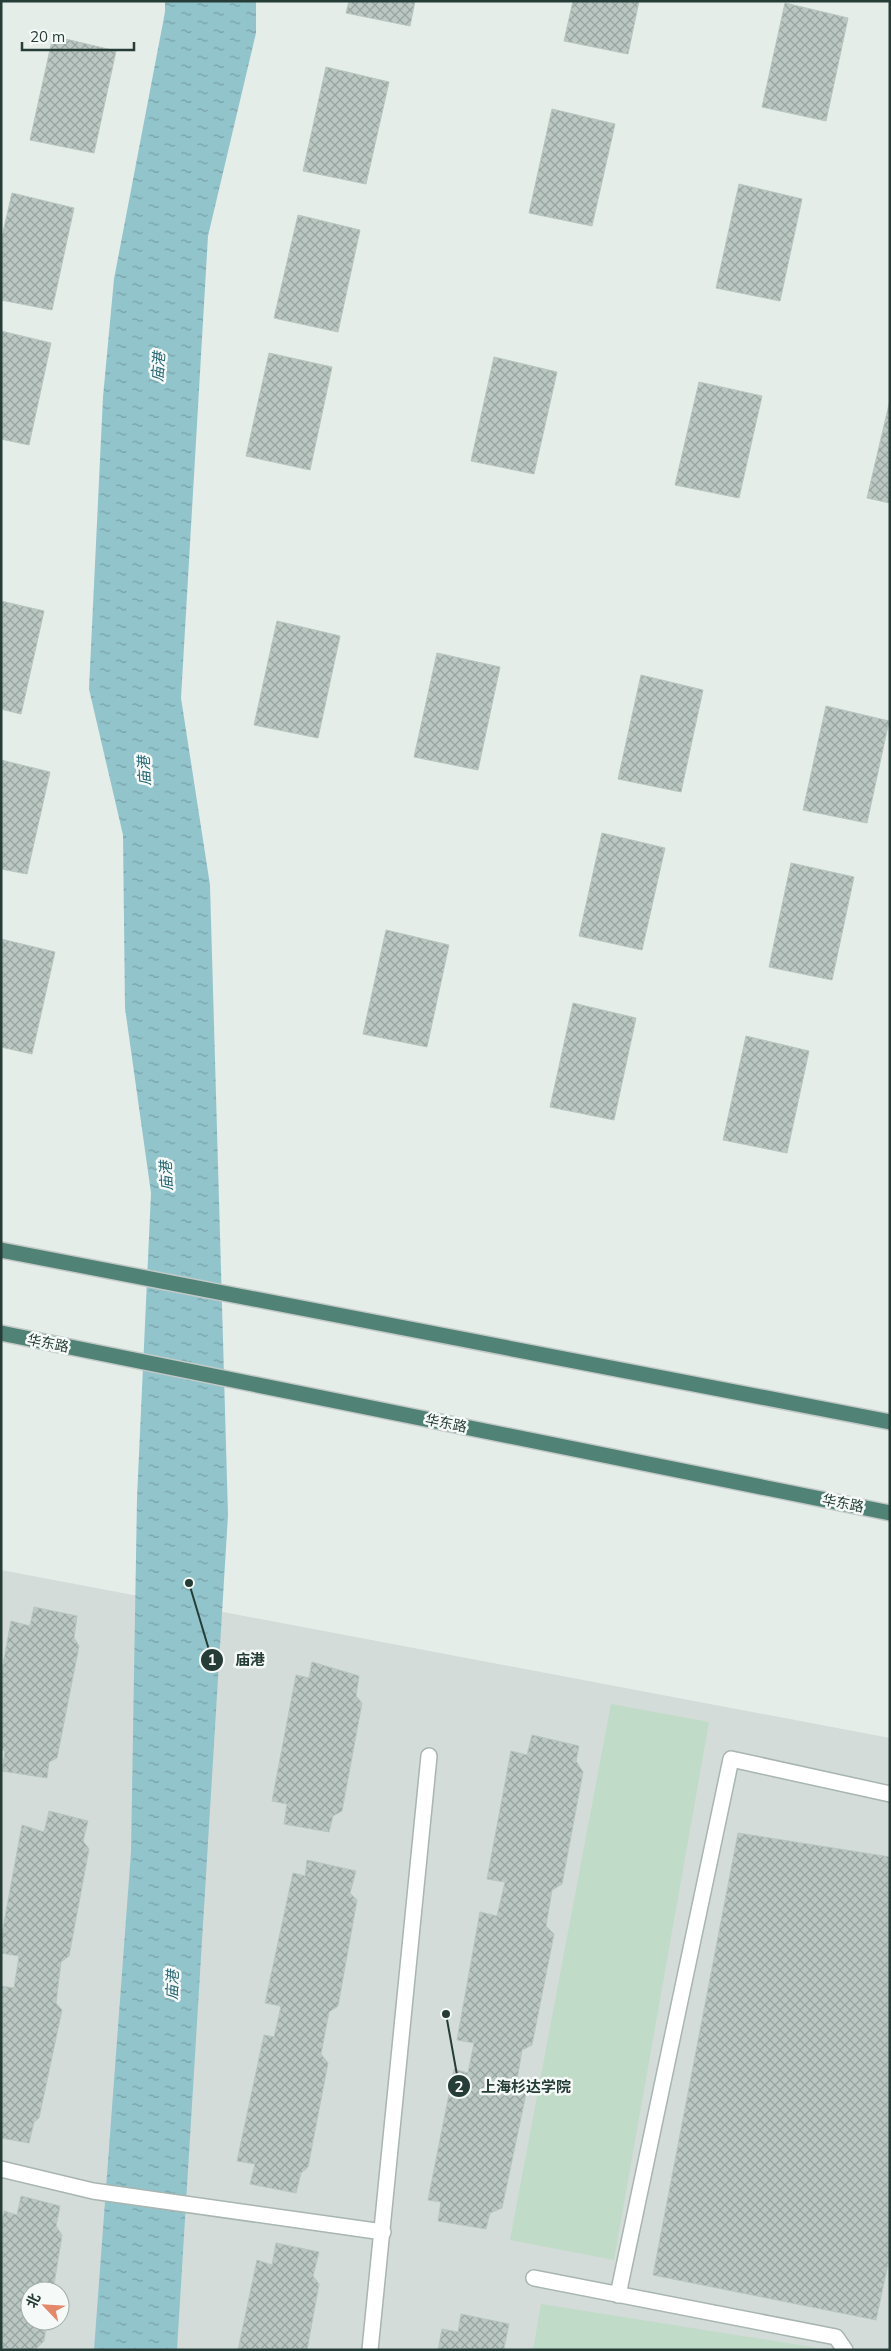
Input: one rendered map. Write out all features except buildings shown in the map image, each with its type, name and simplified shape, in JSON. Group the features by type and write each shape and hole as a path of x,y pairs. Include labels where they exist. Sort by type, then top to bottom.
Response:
{"highway":[{"path":"1,1250 890,1422"},
{"name":"华东路","path":"1,1333 890,1513"}],"lane":[{"path":"370,2350 429,1756"},
{"path":"618,2295 731,1759 890,1794"},
{"path":"1,2169 94,2190 383,2232"},
{"path":"534,2278 836,2337 845,2350"}],"shaded area":[{"path":"1,1570 890,1738 890,2350 1,2350"}],"green space":[{"path":"611,1704 709,1722 614,2260 510,2240"},
{"path":"541,2304 818,2348 533,2350"}],"water":[{"path":"165,1 256,1 256,33 208,236 181,698 210,885 228,1515 177,2350 94,2350 131,1852 137,1498 151,1193 125,1008 123,835 89,689 103,397 114,279 165,12"}],"place":[{"name":"庙港","path":"189,1583"},
{"name":"上海杉达学院","path":"446,2014"}]}
